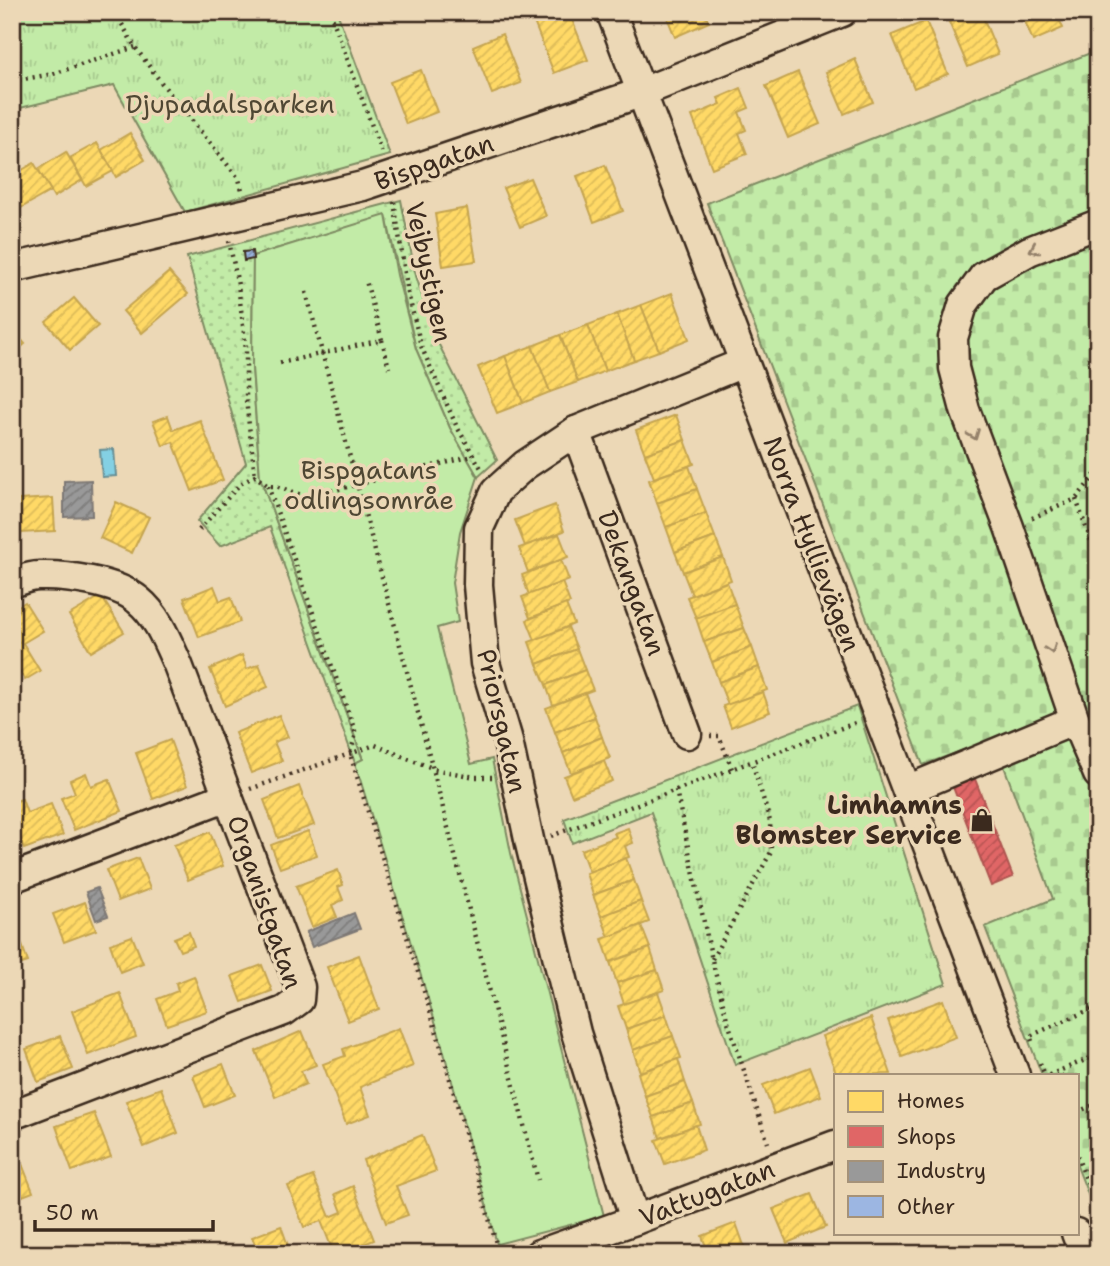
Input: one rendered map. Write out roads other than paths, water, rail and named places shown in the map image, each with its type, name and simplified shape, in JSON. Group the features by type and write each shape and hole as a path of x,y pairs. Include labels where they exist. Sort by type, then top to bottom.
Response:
{"street":[{"name":"Norra Hyllievägen","path":"611,12 1015,1074"},
{"name":"Bispgatan","path":"12,268 363,186 640,93 842,12"},
{"path":"1098,224 1030,251 984,276 963,305 953,338 954,368 965,410 1009,527 1075,720 1098,774"},
{"name":"Priorsgatan","path":"635,1220 576,1033 507,737 485,663 478,585 479,528 496,491 525,465 576,431 743,363"},
{"name":"Dekangatan","path":"576,431 687,734"},
{"name":"Organistgatan","path":"12,583 37,576 77,579 114,586 139,600 162,630 300,987 299,1000 284,1011 12,1115"},
{"path":"907,790 1075,720"},
{"path":"12,878 228,796"},
{"name":"Vattugatan","path":"545,1253 834,1145"},
{"path":"1076,1234 1084,1254"}],"water":[{"path":"114,449 116,476 102,477 100,450"}],"place":[{"name":"Limhamns Blomster Service","path":"982,820"}],"park label":[{"name":"Djupadalsparken","path":"230,104"},
{"name":"Bispgatans odlingsområe","path":"369,485"}]}
